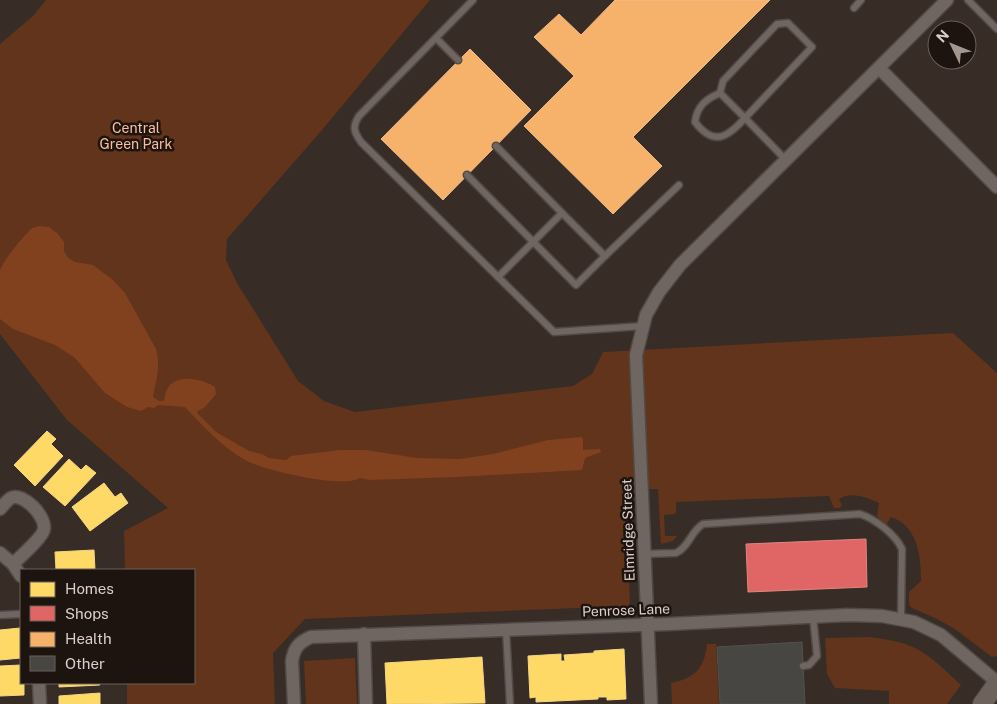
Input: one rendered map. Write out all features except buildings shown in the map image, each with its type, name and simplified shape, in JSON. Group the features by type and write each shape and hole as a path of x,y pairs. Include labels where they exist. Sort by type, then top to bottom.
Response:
{"main road":[{"path":"982,704 997,683"}],"street":[{"name":"Elmridge Street","path":"651,704 636,355 646,315 659,292 680,265 947,0"},
{"path":"879,68 997,188"},
{"path":"0,509 10,498 17,497 23,499 40,514 44,522 44,531 13,564"},
{"path":"0,553 13,564 20,574"},
{"name":"Penrose Lane","path":"294,704 292,661 297,646 302,640 311,637 647,625 813,616 874,615 902,618 941,635 997,683"},
{"path":"364,634 366,704"},
{"path":"39,684 40,704"}],"lane":[{"path":"473,0 359,116 354,124 354,132 361,142 554,332 643,326"},
{"path":"854,8 862,0"},
{"path":"968,0 997,29"},
{"path":"788,23 812,47 745,118 726,136 715,138 707,134 695,122 696,113 704,102 720,93 723,81 778,24 788,23"},
{"path":"436,38 458,60"},
{"path":"720,93 786,160"},
{"path":"496,146 605,256"},
{"path":"467,176 576,285 679,185"},
{"path":"498,277 562,213"},
{"path":"644,554 681,550 702,524 725,521 860,514 866,516 898,541 902,549 902,618"},
{"path":"0,615 20,614"},
{"path":"803,666 809,665 817,656 813,616"},
{"path":"506,629 510,704"}],"green space":[{"name":"Central Green Park","path":"46,0 430,0 322,130 227,239 226,260 237,283 298,381 324,401 355,412 573,386 592,374 603,352 953,333 997,373 997,656 992,657 955,629 909,605 909,592 921,581 919,553 907,527 891,517 886,525 877,516 879,503 854,495 839,499 842,505 840,508 834,508 829,496 677,502 675,514 664,515 665,536 677,536 673,541 661,544 658,489 625,489 630,603 628,606 305,619 273,653 275,704 127,704 127,684 195,684 195,569 125,569 124,531 168,508 67,420 0,334 0,44 33,16"},
{"path":"868,637 898,642 920,651 939,664 961,685 947,704 889,704 889,691 835,688 827,674 825,638"},
{"path":"707,644 716,644 719,704 672,704 671,683 686,678 697,671 706,653"},
{"path":"355,658 357,704 306,704 304,661"}],"shaded area":[{"path":"39,226 49,227 57,233 64,242 64,251 68,258 75,262 93,265 113,280 125,293 156,349 158,368 153,397 159,401 164,401 169,386 174,382 185,379 199,380 215,387 216,394 197,413 216,432 249,451 269,458 286,460 291,456 340,450 366,450 417,458 460,459 493,454 548,440 581,437 583,439 583,450 600,449 601,452 585,458 582,470 457,477 369,480 360,478 351,481 303,477 254,464 237,455 221,443 185,407 158,405 141,411 127,407 105,393 75,358 55,345 13,329 0,319 1,267 26,234 31,229"}]}
